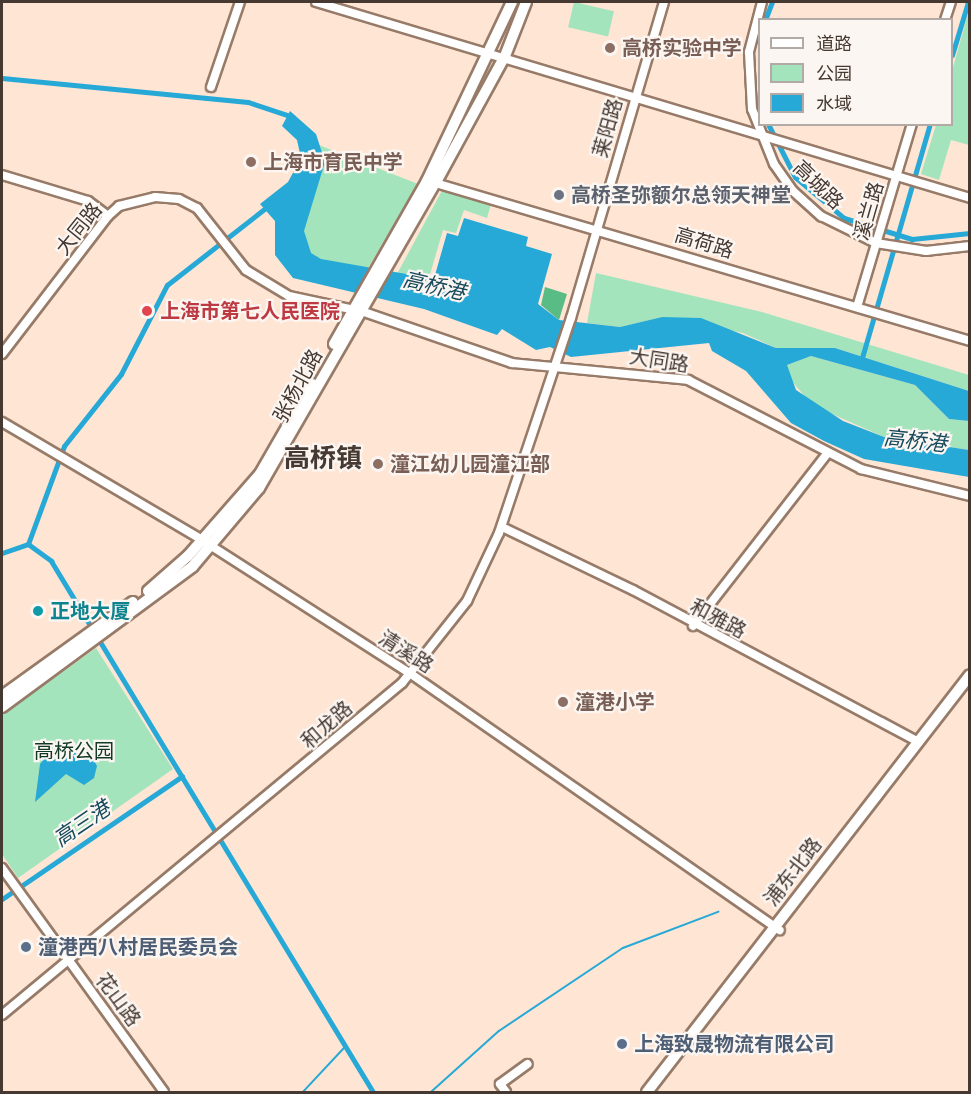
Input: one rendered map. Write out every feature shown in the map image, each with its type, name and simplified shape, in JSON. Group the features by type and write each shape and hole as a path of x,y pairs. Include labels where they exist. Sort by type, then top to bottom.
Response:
{"main road":[{"name":"张杨北路","path":"2,707 207,543 259,488 389,268 432,182 512,2"},
{"name":"张杨北路","path":"207,543 260,474 356,298 432,182 505,56 526,2"},
{"path":"350,309 364,312"},
{"name":"张杨北路","path":"2,696 95,634"},
{"name":"浦东北路","path":"654,1092 969,675"},
{"name":"浦东北路","path":"646,1092 969,686"}],"street":[{"path":"212,87 240,2"},
{"path":"316,2 505,56 969,198"},
{"name":"莱阳路","path":"555,365 571,318 634,96 664,2"},
{"name":"高城路","path":"759,18 762,2"},
{"path":"946,18 951,2"},
{"name":"高城路","path":"758,24 748,80 758,115"},
{"name":"高城路","path":"761,126 764,136 794,191 821,216 886,245 900,248 969,246"},
{"name":"溪兰路","path":"858,307 911,126"},
{"path":"2,175 88,201 108,216"},
{"name":"高荷路","path":"432,182 597,228 969,341"},
{"name":"大同路","path":"2,354 108,216 119,206 155,197 178,198 212,223 230,251 246,270 289,296 350,309"},
{"name":"大同路","path":"364,312 512,363 555,365 688,380 827,454 861,469 969,496"},
{"name":"和龙路","path":"2,1015 228,830 411,674 467,601 501,527 555,365"},
{"name":"清溪路","path":"2,422 48,446 207,543 411,674 777,928"},
{"path":"693,626 827,454"},
{"name":"和雅路","path":"501,527 633,590 693,626 918,741"},
{"name":"花山路","path":"2,868 164,1092"},
{"path":"506,1092 500,1084 528,1064"}],"green space":[{"path":"574,2 614,11 608,37 568,27"},
{"path":"969,10 969,145 951,140 939,180 921,174 936,126 953,126 953,67"},
{"path":"319,145 418,184 362,278 300,250"},
{"path":"444,187 492,201 487,218 464,210 456,233 443,230 429,278 397,274"},
{"path":"596,273 762,312 969,375 969,391 835,348 776,348 743,333 662,317 620,327 587,323"},
{"path":"545,287 567,294 559,320 541,305"},
{"path":"811,356 915,385 949,419 969,421 969,450 884,437 812,405 786,374 787,365"},
{"name":"高桥公园","path":"96,648 173,769 18,878 2,854 2,715"}],"water":[{"path":"290,111 316,134 325,162 304,231 311,253 321,259 429,278 435,275 447,233 458,236 464,218 528,237 526,246 552,254 538,304 559,320 620,327 662,317 701,318 776,348 835,348 969,391 969,421 949,419 915,385 811,356 787,365 796,390 843,421 884,437 969,450 969,477 864,459 824,441 791,423 746,371 712,351 709,343 571,357 550,347 536,350 502,329 497,335 424,309 293,278 275,255 275,221 260,204 288,182 301,158 297,140 282,126"},
{"path":"56,744 91,755 97,766 94,778 84,785 66,774 35,802 40,764"}],"waterway":[{"path":"766,18 772,2"},
{"path":"953,52 968,2"},
{"name":"高桥港","path":"2,78 248,102 293,117"},
{"path":"769,126 795,177 844,218 912,239 970,233"},
{"path":"861,361 929,126"},
{"path":"2,553 28,544 64,446 121,374 167,285 267,207"},
{"path":"28,544 51,561 373,1092"},
{"name":"高三港","path":"2,899 182,776"},
{"path":"431,1092 499,1031 623,948 718,912"},
{"path":"303,1092 345,1047"}],"place":[{"name":"高桥实验中学","path":"610,48"},
{"name":"上海市育民中学","path":"251,162"},
{"name":"高桥圣弥额尔总领天神堂","path":"559,195"},
{"name":"上海市第七人民医院","path":"147,311"},
{"name":"潼江幼儿园潼江部","path":"378,464"},
{"name":"正地大厦","path":"38,611"},
{"name":"潼港小学","path":"563,702"},
{"name":"潼港西八村居民委员会","path":"26,947"},
{"name":"上海致晟物流有限公司","path":"622,1044"}],"district":[{"name":"高桥镇","path":"323,459"}]}
